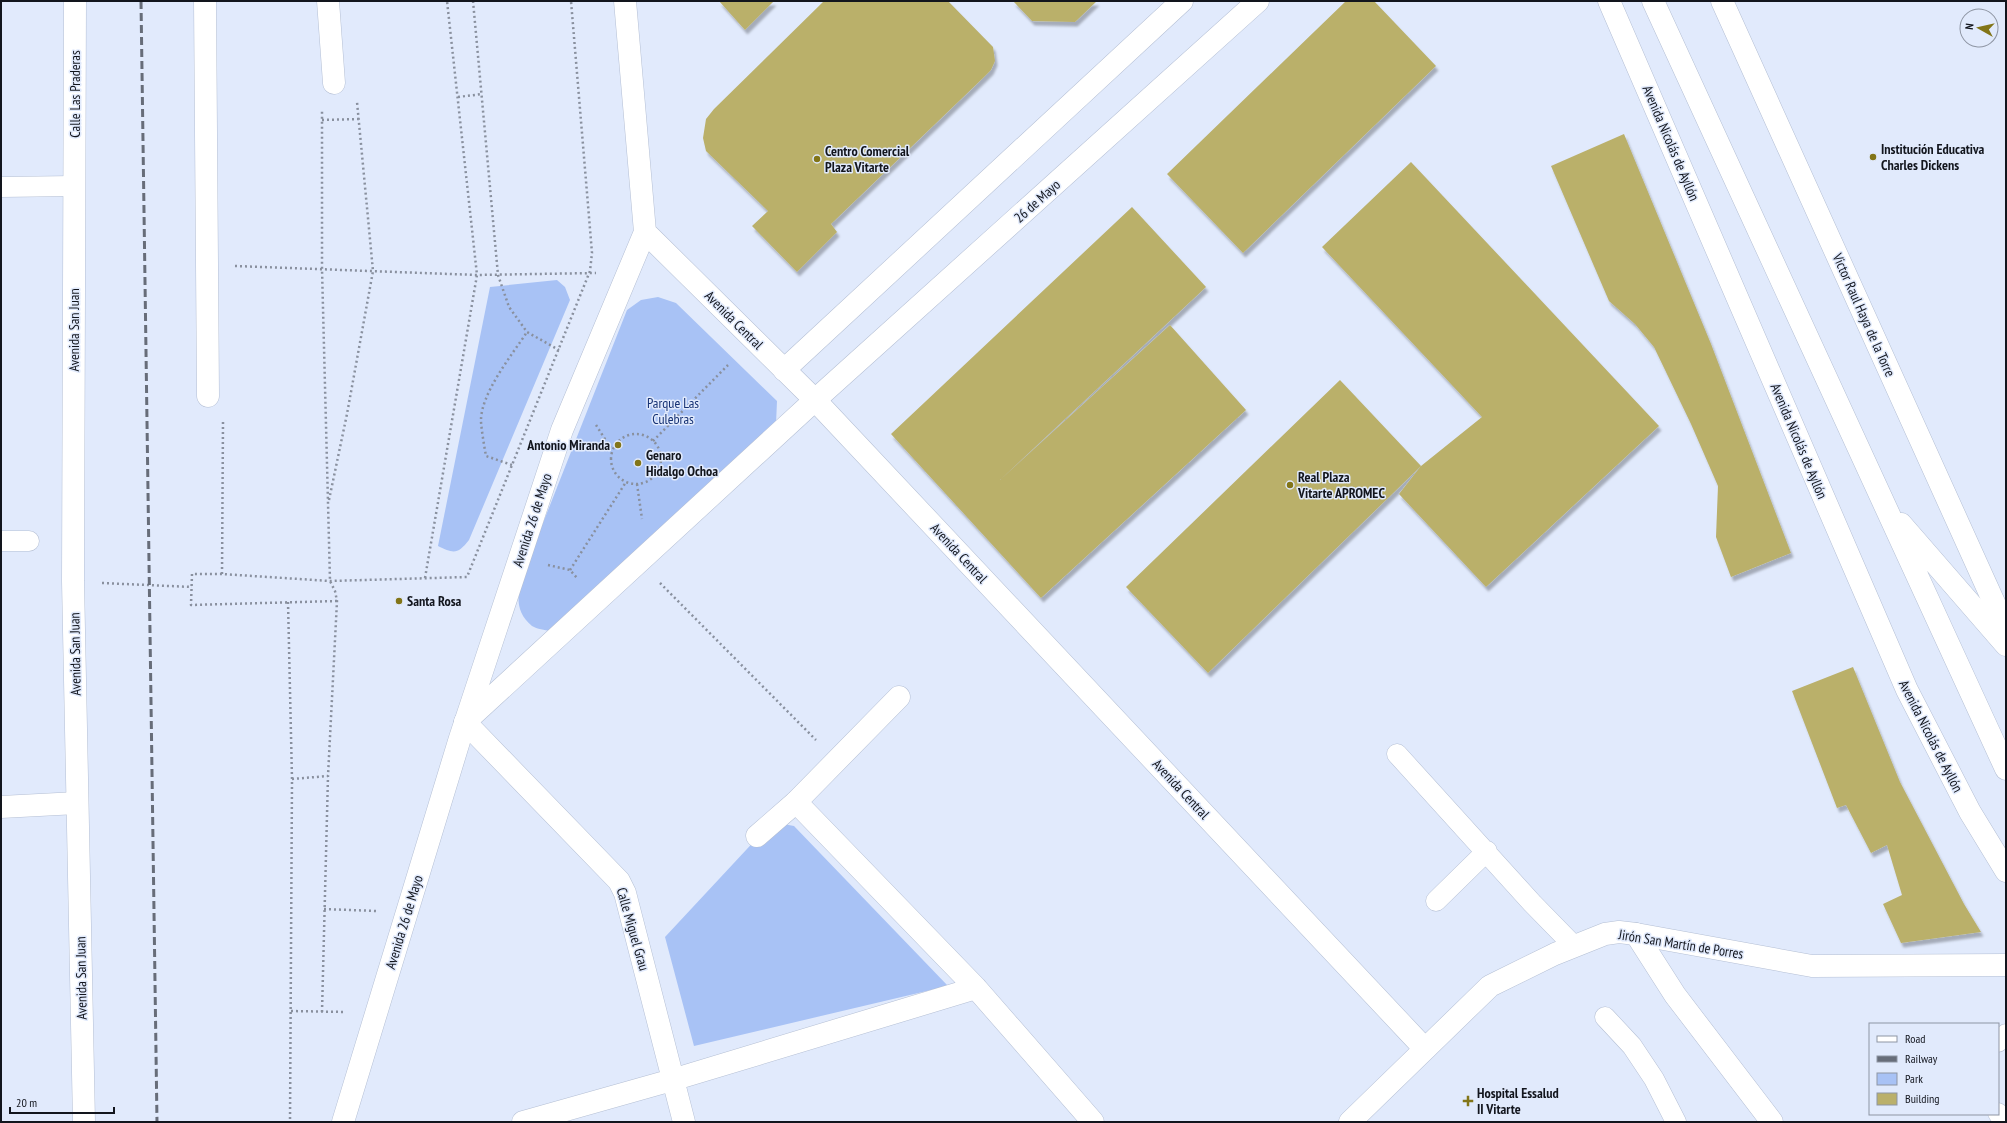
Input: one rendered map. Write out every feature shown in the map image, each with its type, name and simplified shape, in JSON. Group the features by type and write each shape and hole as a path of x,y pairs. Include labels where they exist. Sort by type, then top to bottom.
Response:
{"street":[{"name":"Calle Las Praderas","path":"74,186 75,1"},
{"path":"206,1 208,396"},
{"path":"328,1 334,83"},
{"path":"625,1 645,232"},
{"path":"784,370 1182,1"},
{"name":"26 de Mayo","path":"815,400 1258,1"},
{"name":"Avenida Nicolás de Ayllón","path":"1609,1 1906,690 1970,812 2006,871"},
{"path":"1653,1 2006,769"},
{"name":"Victor Raul Haya de la Torre","path":"1722,1 2006,629"},
{"name":"Avenida San Juan","path":"74,186 73,581 84,1122"},
{"name":"Avenida 26 de Mayo","path":"343,1122 465,722 562,430 645,232"},
{"name":"Avenida Central","path":"645,232 815,400 1425,1050"},
{"path":"465,722 815,400"},
{"path":"1885,505 2006,645"},
{"path":"757,836 796,802 899,697"},
{"name":"Calle Miguel Grau","path":"465,722 619,881 625,893 684,1122"},
{"path":"796,802 976,988 1093,1122"},
{"path":"1,807 77,803"},
{"name":"Jirón San Martín de Porres","path":"1350,1122 1490,986 1574,946 1605,934 1619,932 1636,934 1812,966 2006,965"},
{"path":"1636,934 1675,995 1772,1122"},
{"path":"523,1122 672,1080 976,988"}],"lane":[{"path":"1,187 74,186"},
{"path":"1,542 29,541"},
{"path":"1397,754 1487,851 1532,903 1574,946"},
{"path":"1436,901 1487,851"},
{"path":"1605,1017 1632,1046 1654,1079 1676,1122"}],"path":[{"path":"425,578 477,275 447,1"},
{"path":"473,1 498,275 508,307 527,332 559,350"},
{"path":"337,601 191,605 192,574 222,574 330,581 467,577 590,271 592,253 571,1"},
{"path":"458,97 482,94"},
{"path":"328,505 347,414 373,271 356,95"},
{"path":"322,104 322,269 330,581 335,591 337,601 328,776 322,1012"},
{"path":"322,120 359,119"},
{"path":"231,266 477,275 590,271 625,279"},
{"path":"512,465 486,456 481,421 484,405 494,382 527,332"},
{"path":"653,441 728,365"},
{"path":"222,574 223,415"},
{"path":"592,420 612,450"},
{"path":"630,435 642,435 653,441 660,450 661,462 657,472 648,480 638,484 626,482 618,477 613,469 611,460 612,450 619,440 630,435"},
{"path":"570,570 626,482"},
{"path":"638,484 642,520"},
{"path":"541,565 570,570 593,605"},
{"path":"73,581 192,587"},
{"path":"660,583 837,760"},
{"path":"288,602 292,779 290,1122"},
{"path":"292,779 328,776"},
{"path":"324,909 384,911"},
{"path":"291,1011 360,1011 376,1014"}],"green space":[{"path":"557,280 565,287 570,300 469,540 459,550 452,551 443,549 438,546 490,287"},
{"name":"Parque Las Culebras","path":"658,297 676,303 777,401 776,424 550,631 536,628 525,619 519,605 519,590 526,566 627,310 641,300"},
{"path":"783,824 794,826 948,986 694,1046 665,937 760,835"}],"building":[{"path":"719,1 774,1 745,30"},
{"path":"824,1 948,1 993,47 995,61 991,70 982,79 831,224 837,232 797,272 752,226 768,211 706,151 703,138 706,119 714,109"},
{"path":"1013,1 1097,1 1075,22 1032,21"},
{"path":"1346,1 1374,1 1436,66 1243,253 1167,174"},
{"path":"1624,134 1711,344 1791,553 1731,577 1716,537 1718,486 1691,424 1654,347 1635,324 1609,301 1551,166"},
{"path":"1411,162 1659,426 1486,587 1399,494 1421,466 1482,417 1322,247"},
{"path":"1132,207 1206,287 1000,480 1170,325 1246,410 1041,598 891,434"},
{"path":"1340,380 1421,466 1208,673 1126,587"},
{"path":"1853,667 1900,782 1964,904 1981,932 1901,943 1883,904 1902,895 1887,845 1871,853 1846,805 1837,808 1792,691"}],"railway":[{"path":"141,1 157,1122"}],"place":[{"name":"Institución Educativa Charles Dickens","path":"1873,157"},
{"name":"Centro Comercial Plaza Vitarte","path":"817,159"},
{"name":"Antonio Miranda","path":"618,445"},
{"name":"Genaro Hidalgo Ochoa","path":"638,463"},
{"name":"Real Plaza Vitarte APROMEC","path":"1290,485"},
{"name":"Santa Rosa","path":"399,601"},
{"name":"Hospital Essalud II Vitarte","path":"1468,1101"}]}
